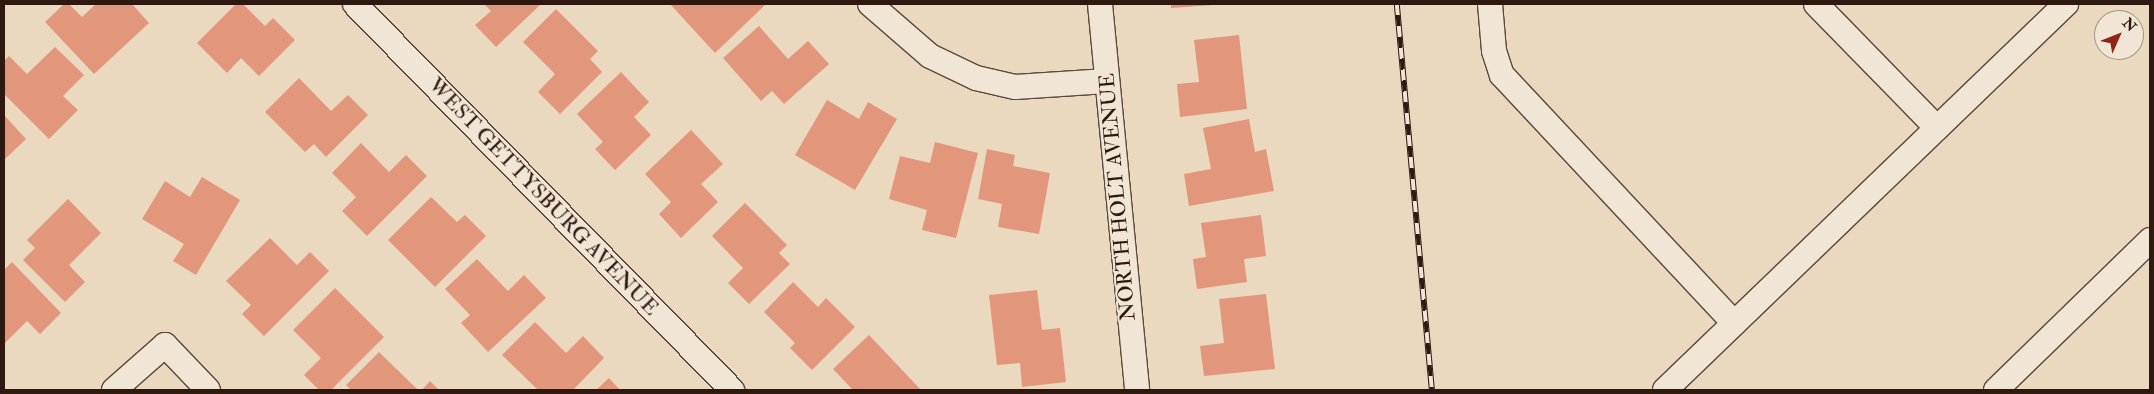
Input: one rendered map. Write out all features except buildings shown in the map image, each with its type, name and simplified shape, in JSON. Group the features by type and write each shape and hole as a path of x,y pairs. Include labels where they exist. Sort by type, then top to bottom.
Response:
{"street":[{"name":"WEST GETTYSBURG AVENUE","path":"355,4 732,390"},
{"path":"870,4 930,56 976,78 1015,87 1107,81"},
{"name":"NORTH HOLT AVENUE","path":"1100,4 1137,390"},
{"path":"1490,4 1494,51 1502,75 1734,323"},
{"path":"1816,4 1937,128"},
{"path":"1665,390 2066,4"},
{"path":"1996,390 2150,240"},
{"path":"114,390 165,345 208,390"}],"railway":[{"path":"1397,4 1432,390"}]}
